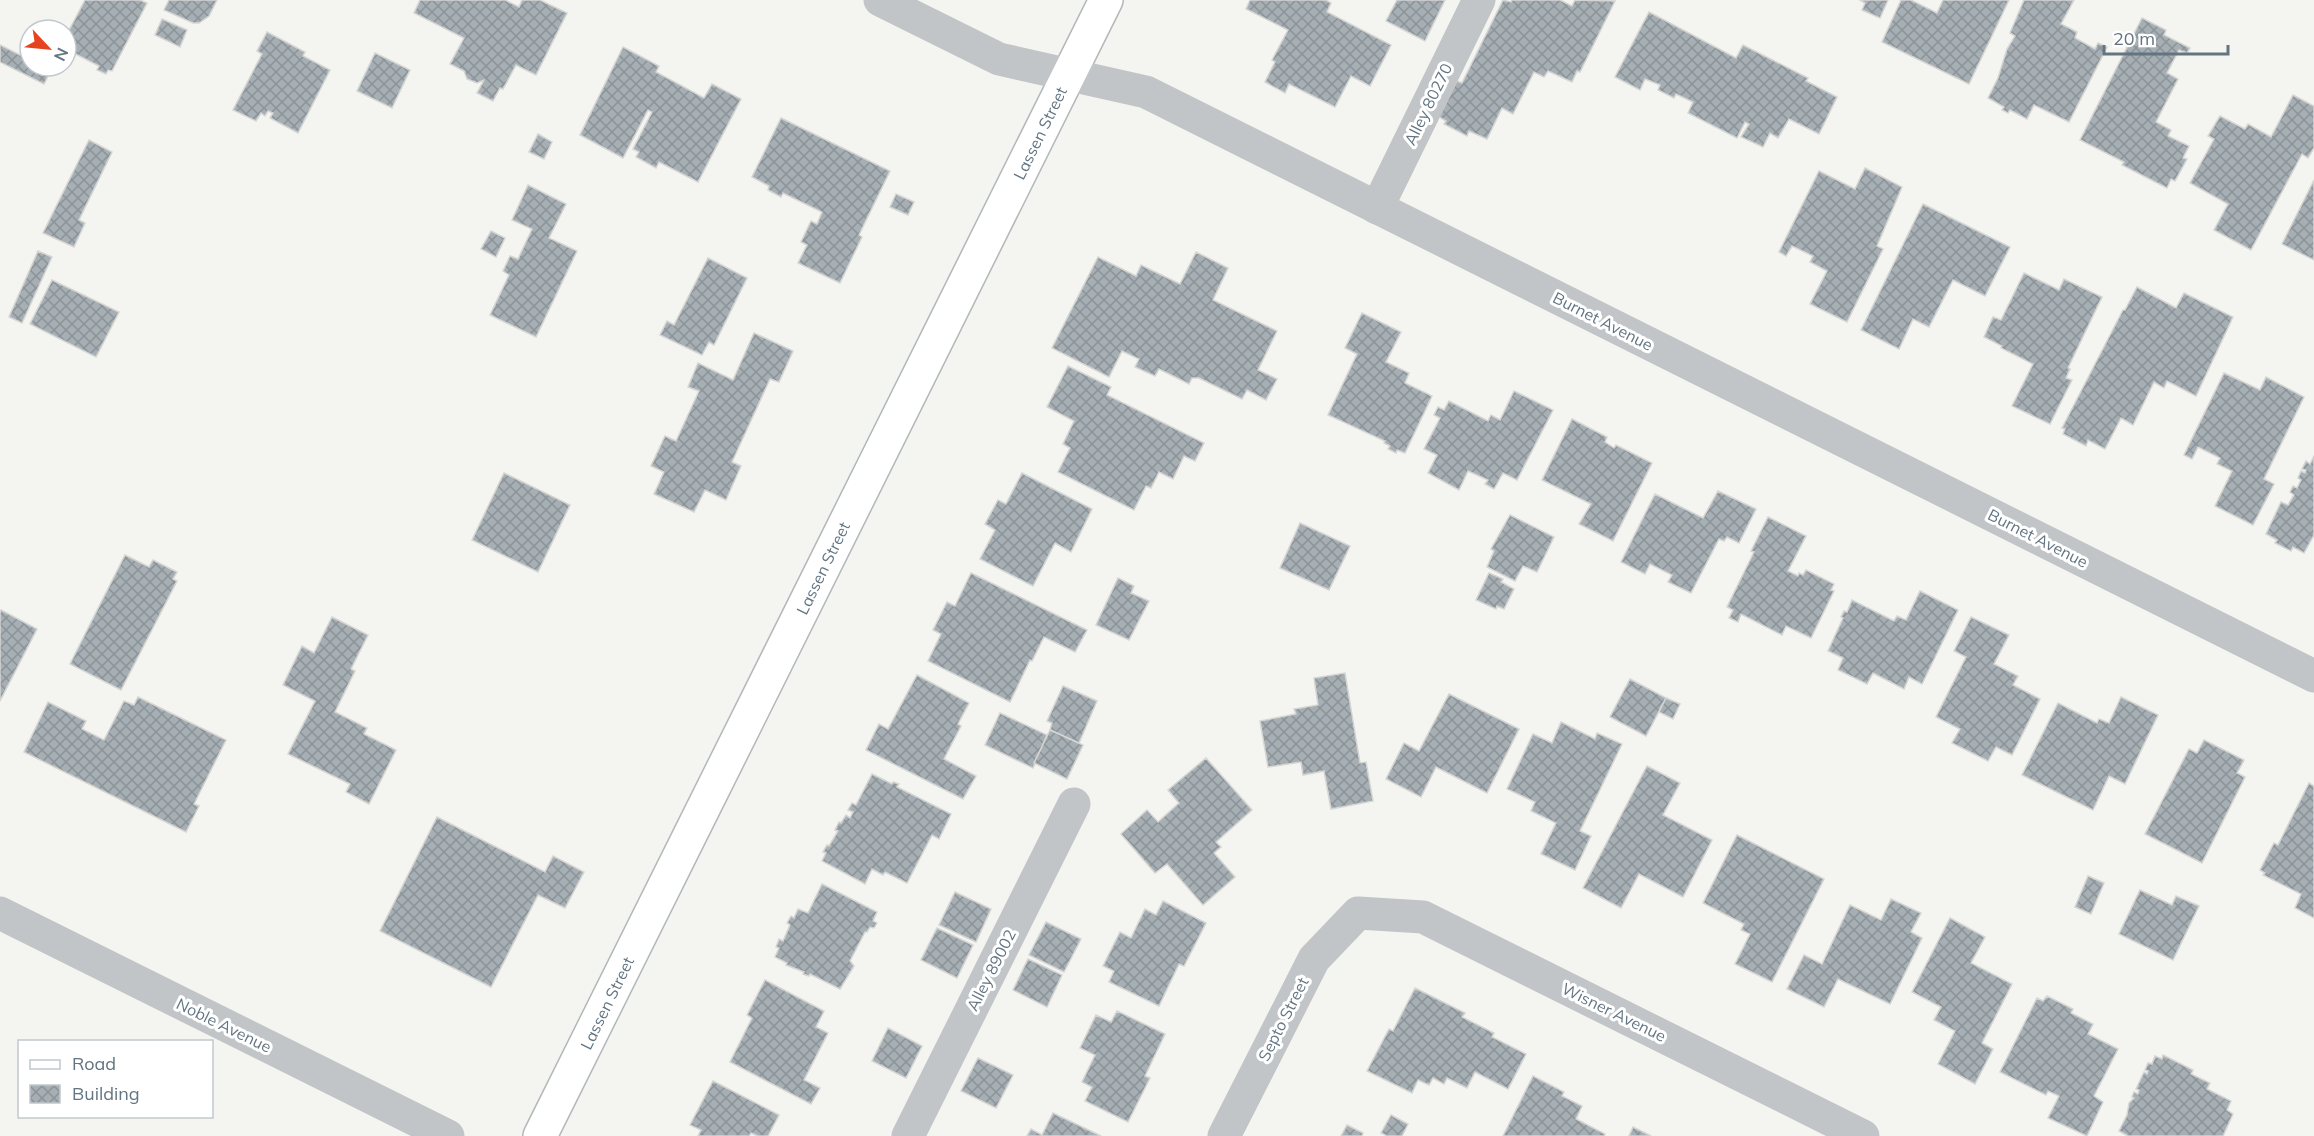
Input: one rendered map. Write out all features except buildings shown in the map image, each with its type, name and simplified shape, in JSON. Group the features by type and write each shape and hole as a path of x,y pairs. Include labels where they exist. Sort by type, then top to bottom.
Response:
{"main road":[{"name":"Lassen Street","path":"540,1136 1106,0"}],"street":[{"name":"Burnet Avenue","path":"880,0 999,59 1146,92 2314,676"},
{"name":"Alley 80270","path":"1377,208 1479,0"},
{"name":"Alley 89002","path":"908,1136 1074,804"},
{"name":"Noble Avenue","path":"0,913 448,1136"},
{"name":"Septo Street","path":"1224,1136 1314,959 1358,913"},
{"name":"Wisner Avenue","path":"1358,913 1424,917 1863,1136"}]}
